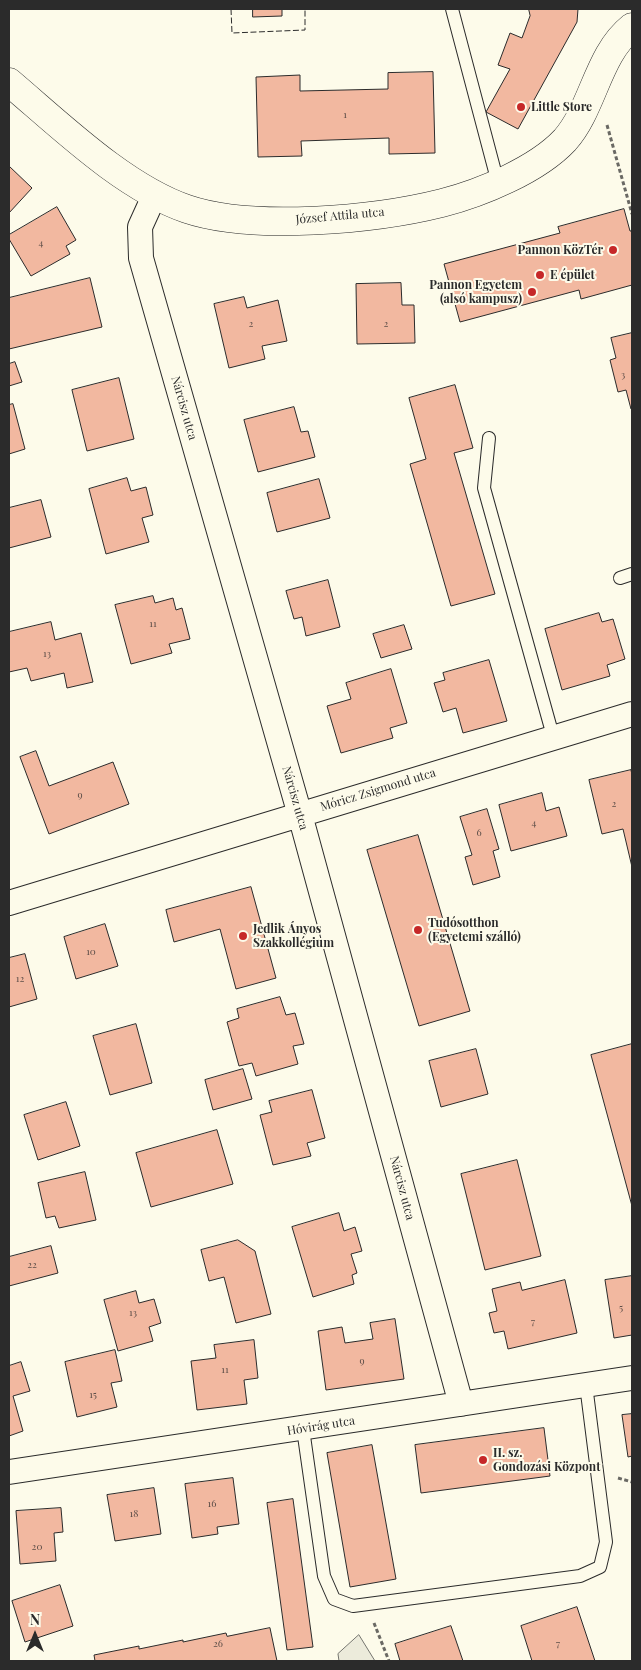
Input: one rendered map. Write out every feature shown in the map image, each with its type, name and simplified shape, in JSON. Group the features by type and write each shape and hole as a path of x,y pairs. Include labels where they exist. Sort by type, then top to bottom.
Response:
{"street":[{"name":"József Attila utca","path":"9,82 96,155 155,194 186,209 227,218 316,219 376,214 441,203 498,183 539,160 565,140 579,118 612,51 622,35 632,27"},
{"name":"Nárcisz utca","path":"155,194 140,226 141,258 299,813 461,1404"},
{"name":"Móricz Zsigmond utca","path":"9,903 299,813 632,714"},
{"name":"Hóvirág utca","path":"9,1472 632,1378"}],"lane":[{"path":"452,9 498,183"},
{"path":"489,438 484,488 553,736"},
{"path":"303,1429 324,1576 334,1599 353,1606 580,1576 600,1567 606,1542 586,1385"}],"path":[{"path":"604,118 632,214"},
{"path":"367,1604 389,1661"}],"shaded area":[{"path":"359,1635 375,1661 339,1661 338,1654"}],"building":[{"path":"253,9 282,9 282,16 253,17"},
{"path":"529,9 578,9 577,22 518,129 486,112 510,69 498,65 510,33 522,38 530,16"},
{"path":"433,72 435,153 389,154 389,138 301,141 302,156 258,157 256,77 300,75 300,91 388,89 388,73"},
{"path":"9,166 32,188 9,213"},
{"path":"57,207 76,240 66,246 70,254 31,276 9,239 9,235"},
{"name":"E épület","path":"624,209 630,231 632,231 632,285 581,299 579,290 460,322 444,264 560,233 558,227"},
{"path":"90,278 102,327 9,349 9,298"},
{"path":"401,283 402,305 414,305 415,343 357,344 356,284"},
{"path":"244,297 247,308 278,300 287,341 262,346 265,359 229,368 214,304"},
{"path":"632,333 631,409 626,390 618,392 610,360 616,358 611,338"},
{"path":"15,362 22,382 9,386 9,364"},
{"path":"119,378 134,439 87,451 72,390"},
{"path":"455,385 473,448 454,453 495,594 451,606 410,464 426,459 409,398"},
{"path":"13,404 25,449 9,454 9,405"},
{"path":"294,407 301,432 308,431 315,457 258,472 244,420"},
{"path":"127,478 131,491 146,487 153,515 142,518 149,542 106,554 89,489"},
{"path":"319,479 330,518 277,532 267,493"},
{"path":"41,500 51,537 9,548 9,508"},
{"path":"328,580 340,627 306,636 302,617 294,619 286,591"},
{"path":"153,596 155,603 173,598 176,610 182,608 190,639 169,644 172,653 131,664 115,605"},
{"path":"599,613 602,622 613,619 625,659 607,665 610,676 562,690 545,629"},
{"path":"51,622 55,640 81,633 93,682 67,688 64,673 31,681 27,668 9,672 9,632"},
{"path":"404,625 412,649 381,658 373,634"},
{"path":"489,660 507,721 463,733 456,708 443,712 434,683 445,680 443,673"},
{"path":"391,669 407,723 390,728 393,738 341,753 327,706 351,699 346,683"},
{"path":"36,751 49,786 113,762 129,804 49,834 20,757"},
{"path":"631,770 632,867 623,829 602,834 589,780"},
{"path":"542,793 546,811 559,807 567,836 511,851 499,805"},
{"path":"487,809 499,849 493,851 500,877 473,885 465,857 472,855 460,817"},
{"name":"Tudósotthon (Egyetemi szálló)","path":"418,835 470,1011 419,1026 367,850"},
{"name":"Jedlik Ányos Szakkollégium","path":"251,887 276,978 236,989 220,929 174,942 166,910"},
{"path":"105,924 118,966 76,979 64,937"},
{"path":"25,954 37,999 9,1007 9,958"},
{"path":"280,997 286,1015 295,1013 304,1044 293,1046 298,1064 256,1076 252,1063 239,1066 227,1022 239,1018 237,1009"},
{"path":"136,1024 152,1083 110,1095 93,1036"},
{"path":"632,1044 632,1206 591,1055"},
{"path":"476,1049 488,1094 441,1107 429,1061"},
{"path":"243,1069 252,1099 213,1110 205,1080"},
{"path":"312,1090 325,1138 307,1143 311,1156 273,1165 260,1115 272,1112 269,1101"},
{"path":"66,1102 80,1146 38,1160 24,1115"},
{"path":"217,1130 233,1184 151,1207 136,1153"},
{"path":"517,1160 541,1256 485,1270 461,1174"},
{"path":"85,1172 96,1220 59,1228 55,1216 46,1218 38,1183"},
{"path":"339,1213 344,1231 355,1227 362,1251 351,1254 357,1273 352,1275 354,1284 313,1297 292,1227"},
{"path":"238,1240 255,1251 271,1314 236,1323 224,1277 209,1281 201,1250"},
{"path":"51,1246 58,1273 9,1286 9,1257"},
{"path":"632,1276 632,1335 614,1338 605,1280"},
{"path":"565,1280 577,1333 508,1349 504,1331 494,1333 489,1313 497,1311 492,1289 520,1282 522,1290"},
{"path":"136,1291 139,1303 154,1299 161,1323 149,1327 153,1341 118,1351 104,1300"},
{"path":"395,1319 404,1379 326,1390 318,1331 342,1327 345,1343 373,1339 370,1323"},
{"path":"254,1340 258,1378 244,1380 247,1404 197,1410 191,1361 216,1358 214,1345"},
{"path":"115,1350 122,1381 111,1383 117,1407 77,1417 65,1362"},
{"path":"21,1362 30,1391 13,1396 23,1431 9,1436 9,1366"},
{"path":"632,1414 632,1456 628,1457 622,1415"},
{"name":"II. sz. Gondozási Központ","path":"544,1428 550,1476 421,1493 415,1445"},
{"path":"372,1445 396,1579 350,1587 327,1453"},
{"path":"233,1478 239,1524 217,1527 218,1534 192,1538 185,1484"},
{"path":"154,1488 161,1534 115,1541 107,1495"},
{"path":"293,1499 313,1647 287,1650 267,1503"},
{"path":"61,1508 63,1532 54,1533 56,1561 20,1564 16,1511"},
{"path":"60,1585 73,1626 25,1642 12,1601"},
{"path":"577,1607 595,1661 532,1661 521,1626"},
{"path":"451,1626 463,1661 400,1661 395,1644"},
{"path":"270,1628 277,1661 95,1661 94,1655 139,1646 139,1649 226,1633 227,1636"}],"fence":[{"path":"231,9 232,33 305,30 305,9"}],"place":[{"name":"Little Store","path":"521,107"},
{"name":"Pannon KözTér","path":"613,250"},
{"name":"E épület","path":"540,275"},
{"name":"Pannon Egyetem (alsó kampusz)","path":"532,292"},
{"name":"Tudósotthon (Egyetemi szálló)","path":"418,930"},
{"name":"Jedlik Ányos Szakkollégium","path":"243,936"},
{"name":"II. sz. Gondozási Központ","path":"483,1460"}]}
